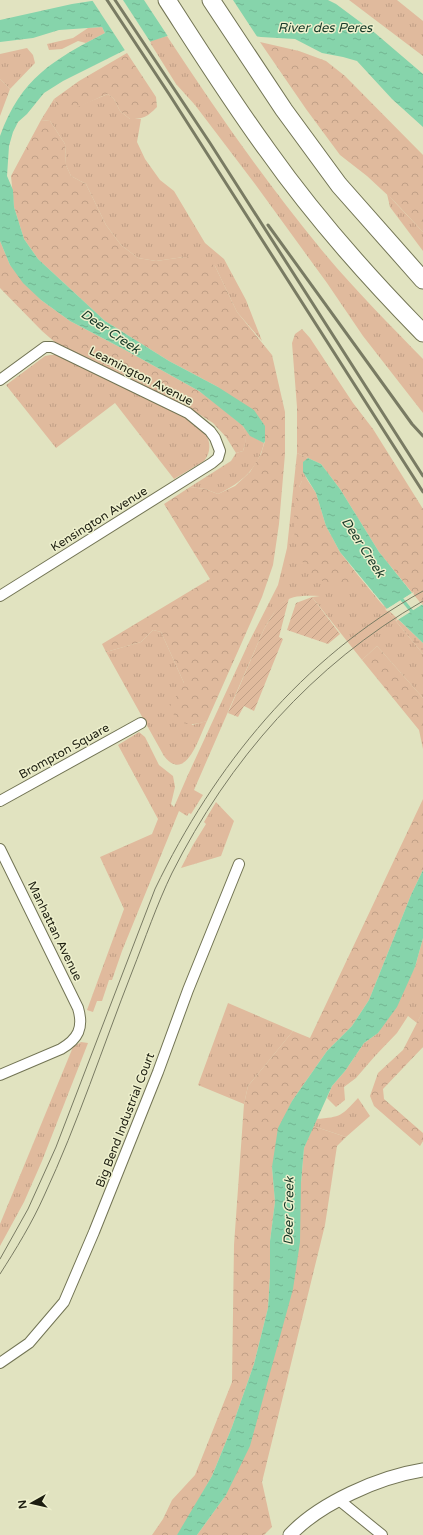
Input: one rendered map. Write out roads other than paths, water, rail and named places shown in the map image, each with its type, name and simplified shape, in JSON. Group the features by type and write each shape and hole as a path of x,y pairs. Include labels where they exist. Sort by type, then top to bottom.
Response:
{"highway":[{"path":"167,0 231,98 307,204 349,254 423,333"},
{"path":"211,0 284,110 339,185 423,280"}],"main road":[{"path":"290,1535 313,1516 362,1488 423,1470"}],"street":[{"name":"Leamington Avenue","path":"0,380 45,347 59,350 188,413 199,421 215,438 220,451 218,458 212,463"},
{"name":"Kensington Avenue","path":"0,596 212,463"},
{"name":"Brompton Square","path":"0,801 141,723"},
{"name":"Manhattan Avenue","path":"0,849 78,1008 81,1017 81,1026 75,1039 69,1044 61,1049 0,1075"},
{"name":"Big Bend Industrial Court","path":"0,1363 29,1343 64,1302 100,1218 158,1072 188,990 239,864"},
{"path":"339,1500 382,1535"}],"water":[{"name":"River des Peres","path":"98,0 328,0 336,4 375,33 423,74 423,127 392,99 357,61 322,53 295,39 261,37 205,29 167,36 125,50 63,81 44,93 27,114 18,122 13,132 9,146 7,176 13,190 14,207 24,239 38,259 105,321 169,361 218,387 254,410 265,426 264,443 250,436 243,426 199,391 70,321 41,300 23,283 10,265 0,241 0,136 8,116 18,99 41,73 54,62 70,52 105,33 102,27 59,30 33,38 0,42 0,20 72,4"},
{"path":"308,458 321,464 340,489 379,552 412,593 387,609 340,552 326,526 316,493 303,472 303,462"},
{"path":"422,604 423,606 423,643 398,619"},
{"path":"423,870 423,938 415,967 397,1007 378,1033 364,1043 345,1071 332,1086 304,1148 301,1183 300,1242 293,1289 250,1446 226,1495 197,1535 177,1535 212,1476 232,1427 254,1364 268,1308 270,1241 275,1202 272,1167 278,1128 292,1101 327,1051 352,1026 369,1000 411,895"}],"waterway":[{"name":"Deer Creek","path":"400,597 414,614"}],"tram line":[{"path":"0,1259 28,1209 56,1147 155,889 179,843 205,800 234,758 266,719 300,682 338,649 379,618 423,591"},
{"path":"0,1274 18,1245 44,1196 79,1113 156,909 172,873 195,831 247,754 277,719 310,685 345,655 383,626 423,601"}],"railway":[{"path":"107,0 169,94 423,492"},
{"path":"115,0 210,143 423,476"},
{"path":"268,225 412,424 423,436"}]}
